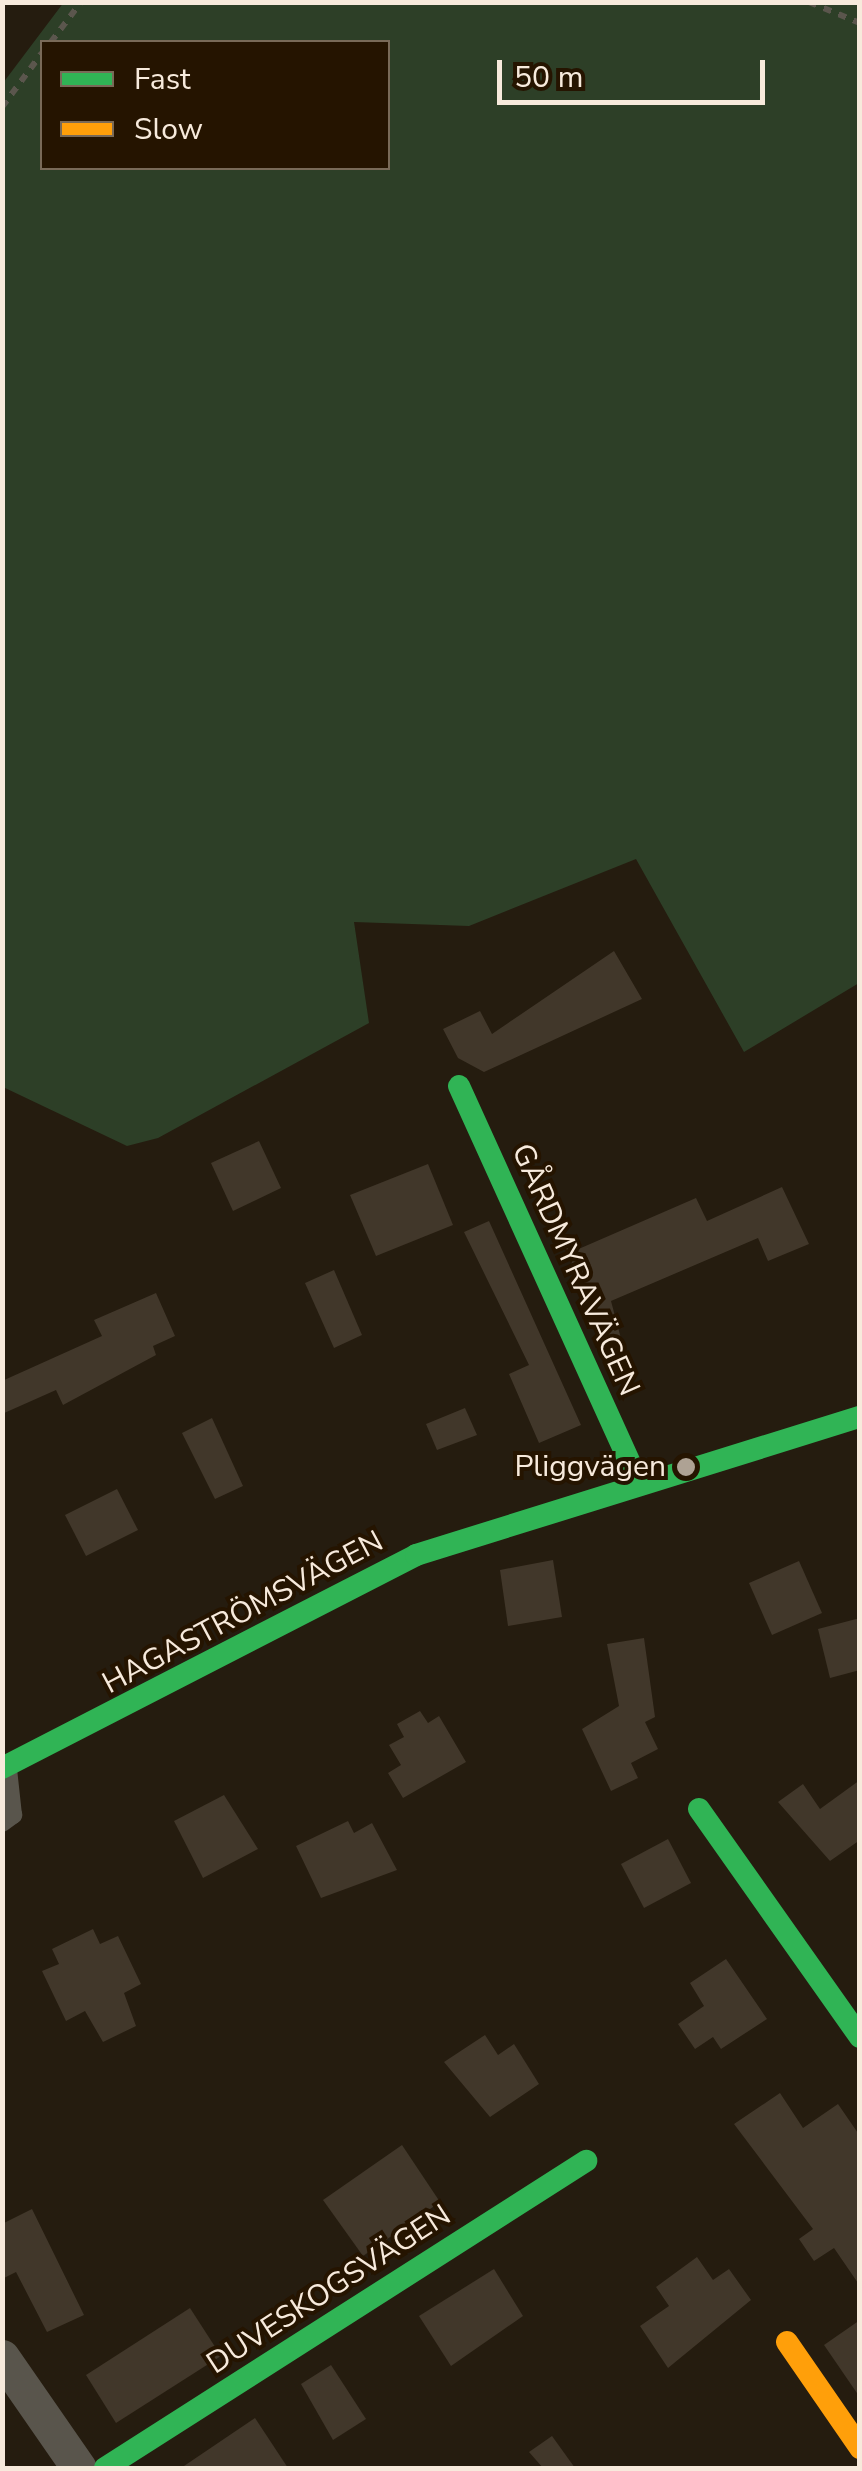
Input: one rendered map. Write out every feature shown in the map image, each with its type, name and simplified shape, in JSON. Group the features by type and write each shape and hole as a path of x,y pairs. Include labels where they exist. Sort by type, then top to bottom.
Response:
{"street":[{"name":"GÅRDMYRAVÄGEN","path":"459,1086 637,1479"},
{"name":"HAGASTRÖMSVÄGEN","path":"4,1763 400,1562 637,1479 860,1417"},
{"path":"699,1809 860,2038"},
{"name":"DUVESKOGSVÄGEN","path":"105,2468 586,2161"},
{"path":"787,2342 860,2448"},
{"path":"2,2357 79,2468"}],"lane":[{"path":"2,1823 13,1816 4,1763"}],"path":[{"path":"52,40 80,2"},
{"path":"809,2 860,23"},
{"path":"2,107 40,56"}],"green space":[{"path":"64,2 859,3 859,983 744,1052 636,859 469,926 354,922 369,1023 158,1138 127,1146 3,1087 3,83"}],"building":[{"path":"614,951 642,999 484,1072 458,1058 443,1029 480,1011 492,1034"},
{"path":"259,1141 281,1188 233,1211 211,1163"},
{"path":"428,1164 453,1225 376,1256 350,1195"},
{"path":"782,1187 809,1244 768,1261 758,1238 611,1301 627,1361 617,1365 563,1245 574,1251 696,1198 707,1221"},
{"path":"489,1221 581,1425 539,1443 509,1374 529,1365 464,1232"},
{"path":"334,1270 362,1335 334,1348 305,1283"},
{"path":"156,1293 175,1336 153,1346 156,1355 63,1405 56,1390 2,1414 2,1381 102,1336 94,1320"},
{"path":"465,1408 477,1435 437,1450 426,1424"},
{"path":"212,1418 243,1486 215,1499 182,1433"},
{"path":"117,1489 138,1530 86,1556 65,1515"},
{"path":"553,1560 562,1617 508,1626 500,1570"},
{"path":"799,1561 822,1613 772,1635 749,1583"},
{"path":"860,1618 860,1670 830,1678 818,1629"},
{"path":"644,1638 655,1717 645,1722 658,1749 631,1763 638,1778 611,1791 582,1729 619,1706 607,1644"},
{"path":"420,1711 428,1723 439,1716 466,1762 403,1798 388,1773 401,1765 389,1745 404,1737 397,1724"},
{"path":"860,1780 860,1840 830,1861 778,1802 803,1784 820,1809"},
{"path":"224,1795 258,1849 203,1878 174,1821"},
{"path":"348,1821 354,1833 372,1823 397,1870 321,1898 296,1846"},
{"path":"668,1839 691,1883 644,1908 621,1864"},
{"path":"93,1929 100,1944 118,1936 141,1984 124,1993 136,2026 103,2042 85,2011 66,2021 42,1971 59,1964 52,1949"},
{"path":"726,1959 767,2019 721,2049 713,2037 695,2049 678,2024 704,2006 690,1983"},
{"path":"485,2035 498,2055 514,2044 539,2084 490,2117 444,2062"},
{"path":"780,2093 803,2128 838,2104 860,2136 860,2286 834,2248 814,2261 799,2239 813,2229 734,2124"},
{"path":"402,2145 440,2202 363,2256 323,2200"},
{"path":"32,2209 84,2315 47,2332 16,2272 2,2279 2,2224"},
{"path":"697,2257 713,2280 729,2269 751,2300 668,2368 640,2326 669,2306 656,2287"},
{"path":"494,2269 523,2316 451,2366 419,2316"},
{"path":"190,2308 221,2356 116,2423 86,2375"},
{"path":"860,2320 860,2396 859,2396 824,2345"},
{"path":"331,2365 366,2419 333,2440 301,2384"},
{"path":"255,2418 288,2468 181,2468"},
{"path":"552,2436 575,2468 543,2468 529,2452"}],"traffic: fast":[{"path":"459,1086 637,1479"},
{"path":"2,1768 416,1555 860,1417"},
{"path":"699,1809 860,2037"},
{"path":"105,2468 586,2161"}],"traffic: slow":[{"path":"787,2342 860,2448"}],"place":[{"name":"Pliggvägen","path":"686,1467"}]}
